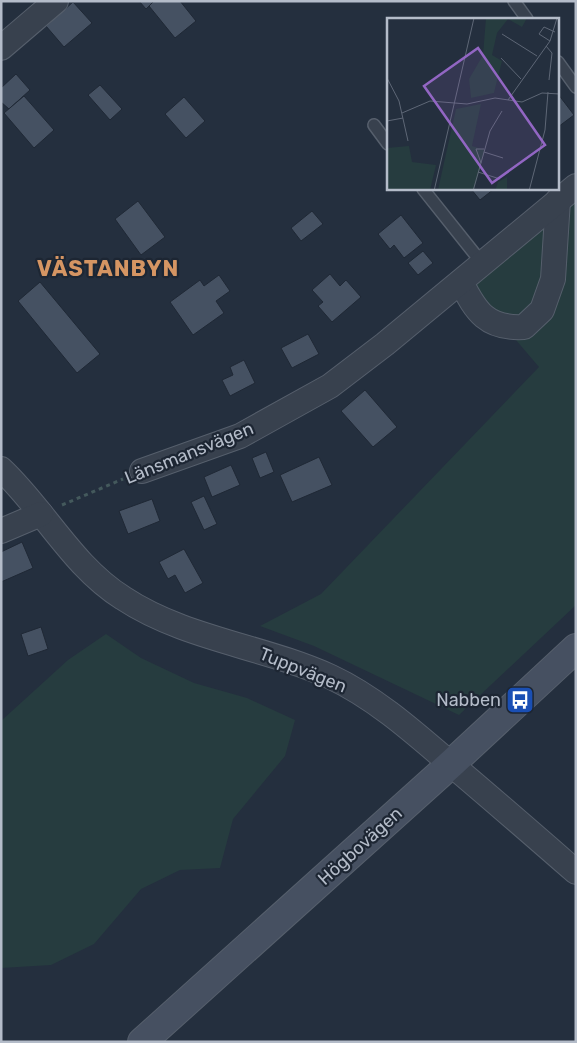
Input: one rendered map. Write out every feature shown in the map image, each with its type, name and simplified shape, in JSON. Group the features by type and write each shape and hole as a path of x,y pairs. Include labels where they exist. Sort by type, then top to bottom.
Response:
{"main road":[{"name":"Högbovägen","path":"142,1042 451,764 576,648"}],"street":[{"path":"1,48 56,1"},
{"name":"Länsmansvägen","path":"142,471 240,436 330,386 461,282 567,193"},
{"name":"Länsmansvägen","path":"461,282 473,305 490,322 508,328 524,327 542,310 553,279 567,193"},
{"name":"Tuppvägen","path":"1,469 18,485 85,566 122,598 155,617 290,661 331,678 362,695 408,727 576,872"},
{"path":"1,531 41,514"}],"lane":[{"path":"514,1 526,18"},
{"path":"560,65 576,87"},
{"path":"374,125 387,143"},
{"path":"424,190 482,263"}],"path":[{"name":"Länsmansvägen","path":"41,514 142,471"}],"green space":[{"path":"576,178 576,605 459,715 314,646 260,626 321,594 539,367 458,272"},
{"path":"106,634 141,658 194,683 247,698 295,720 285,756 233,819 220,868 180,870 141,889 94,944 51,965 1,968 1,721 68,660"}],"building":[{"path":"139,1 154,1 146,9"},
{"path":"154,1 180,1 196,21 175,38 149,6"},
{"path":"73,2 92,23 64,47 46,26"},
{"path":"16,74 30,90 9,109 1,102 1,88"},
{"path":"100,85 122,109 110,120 88,95"},
{"path":"24,96 54,130 34,148 4,113"},
{"path":"184,97 205,121 186,138 165,114"},
{"path":"560,97 574,115 560,126"},
{"path":"472,190 493,190 480,200"},
{"path":"138,201 165,237 141,255 115,219"},
{"path":"312,211 323,224 301,241 291,228"},
{"path":"401,215 423,243 404,258 394,245 390,249 378,234"},
{"path":"423,251 433,263 418,275 408,263"},
{"path":"330,274 340,286 346,280 361,297 332,322 318,306 323,302 312,290"},
{"path":"219,275 230,291 216,301 224,313 193,335 170,302 200,280 204,286"},
{"path":"40,282 100,354 77,373 18,301"},
{"path":"308,334 319,354 292,368 281,348"},
{"path":"244,360 255,383 230,396 222,380 233,375 230,367"},
{"path":"365,390 397,427 373,447 341,411"},
{"path":"266,452 274,472 260,478 252,458"},
{"path":"319,457 332,485 292,502 280,475"},
{"path":"231,465 240,485 212,497 204,477"},
{"path":"204,496 217,524 204,530 191,502"},
{"path":"152,499 160,521 128,534 119,511"},
{"path":"22,542 33,568 1,582 1,552"},
{"path":"184,549 203,583 185,593 175,575 168,579 159,562"},
{"path":"41,627 48,649 28,656 21,634"}],"place":[{"name":"Nabben","path":"520,700"}],"district":[{"name":"VÄSTANBYN","path":"108,268"}]}
